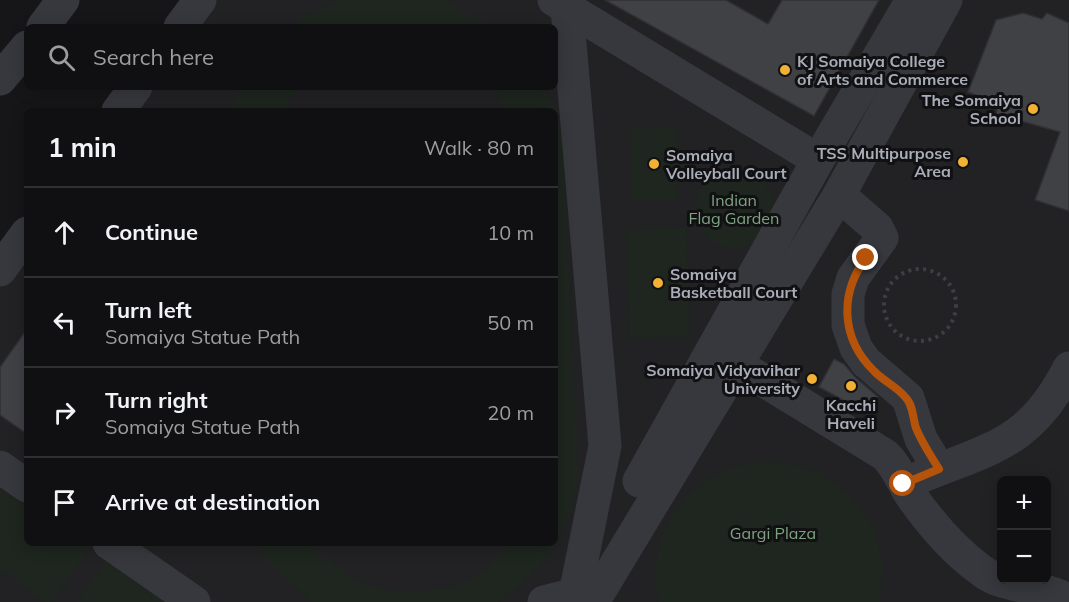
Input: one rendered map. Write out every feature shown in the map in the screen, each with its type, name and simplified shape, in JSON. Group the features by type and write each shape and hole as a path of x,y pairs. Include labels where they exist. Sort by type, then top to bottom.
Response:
{"street":[{"path":"45,24 63,0"},
{"path":"182,24 200,0"},
{"path":"570,600 673,422 818,160 912,0"},
{"path":"570,600 735,363 839,195 946,0"},
{"path":"561,5 818,160"},
{"path":"561,5 605,446 570,600"},
{"path":"0,79 24,51"},
{"path":"120,108 134,90"},
{"path":"839,195 877,228 882,238 860,266 848,294 846,312 850,335 856,348 874,373 908,398 918,433 939,469"},
{"path":"0,270 24,238"},
{"path":"735,363 885,455 894,465 903,484 941,534 984,573 1005,582 1060,595 1069,601"},
{"path":"903,484 991,450 1014,437 1042,411 1069,368"},
{"path":"605,446 622,449 637,445 643,440 657,414 673,422"},
{"path":"0,467 24,484"},
{"path":"114,546 194,602"}],"path":[{"path":"919,268 934,271 946,280 954,293 956,308 947,328 935,338 920,341 905,338 893,330 883,309 884,295 892,281 904,272 919,268"}],"shaded area":[{"name":"Somaiya Vidyavihar University","path":"207,0 1069,0 1069,602 0,602 0,278 24,245 24,546 558,546 558,108 126,108 140,90 558,90 558,24 189,24"}],"green space":[{"path":"339,0 445,0 485,24 293,24 300,18"},
{"path":"237,90 298,90 285,108 233,108 234,96"},
{"path":"493,90 546,90 554,108 505,108"},
{"path":"558,118 562,133 578,474 573,509 558,541"},
{"name":"Somaiya Volleyball Court","path":"677,128 678,199 632,200 630,129"},
{"name":"Indian Flag Garden","path":"726,170 742,170 756,176 767,187 773,201 773,217 767,231 756,242 742,248 726,248 712,242 701,231 695,217 695,201 701,187 712,176"},
{"name":"Somaiya Basketball Court","path":"686,227 690,337 630,339 626,230"},
{"name":"Gargi Plaza","path":"781,461 819,472 851,495 874,528 883,566 880,602 658,602 657,556 662,536 683,500 718,474 740,465"},
{"path":"0,488 24,505 24,546 81,546 88,551 51,602 45,602 0,569"},
{"path":"257,546 310,546 354,580 381,589 410,592 450,587 466,581 488,567 509,546 555,546 525,582 498,602 312,602 270,565"},
{"path":"112,553 181,602 77,602"}],"building":[{"name":"KJ Somaiya College of Arts and Commerce","path":"605,0 726,0 768,24 782,0 879,0 814,116"},
{"name":"The Somaiya School","path":"1023,13 1042,19 1047,13 1069,23 1069,211 1035,200 1060,132 996,114 998,104 968,92 996,20"},
{"path":"24,333 24,432 0,415 0,367"},
{"name":"Kacchi Haveli","path":"834,359 844,364 878,397 868,414 819,387"}],"place":[{"name":"KJ Somaiya College of Arts and Commerce","path":"785,70"},
{"name":"The Somaiya School","path":"1033,109"},
{"name":"TSS Multipurpose Area","path":"963,162"},
{"name":"Somaiya Volleyball Court","path":"654,164"},
{"name":"Somaiya Basketball Court","path":"658,283"},
{"name":"Somaiya Vidyavihar University","path":"812,379"},
{"name":"Kacchi Haveli","path":"851,386"}],"route":[{"path":"866,258 853,278 848,294 846,312 850,335 856,348 874,373 908,398 915,427 939,469 903,484"}]}
